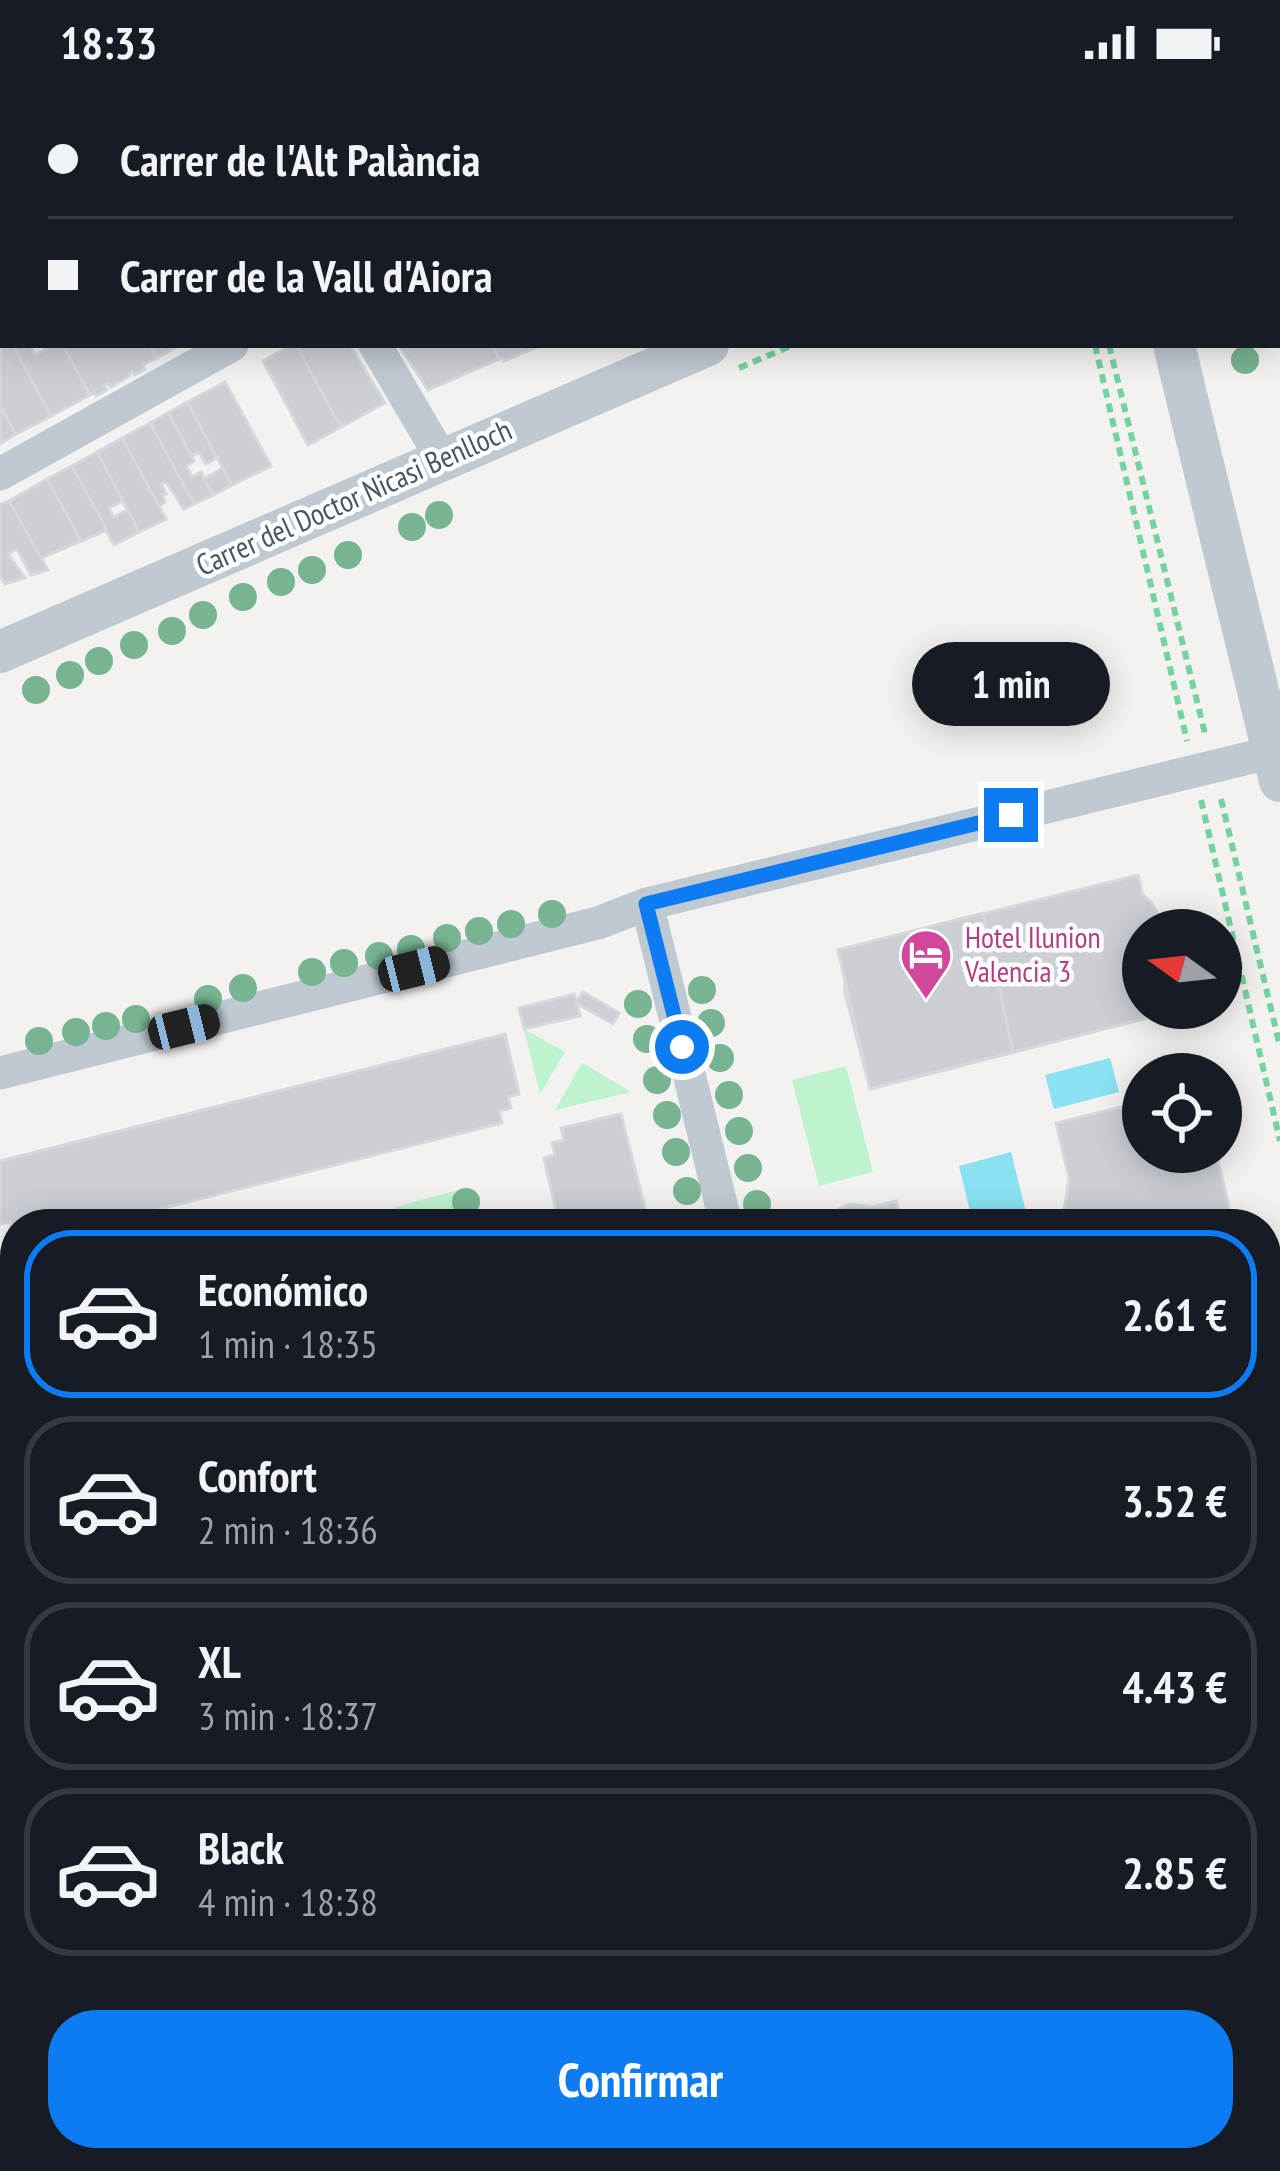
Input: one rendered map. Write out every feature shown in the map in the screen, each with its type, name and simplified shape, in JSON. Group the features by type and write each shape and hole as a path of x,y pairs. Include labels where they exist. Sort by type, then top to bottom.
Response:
{"street":[{"path":"0,474 227,348"},
{"path":"377,348 442,459"},
{"name":"Carrer del Doctor Nicasi Benlloch","path":"0,652 701,348"},
{"path":"0,1073 598,923 646,904 1277,766 1175,348"},
{"path":"646,904 722,1209"}],"path":[{"path":"1096,348 1188,745"},
{"path":"1110,348 1204,730"},
{"path":"1198,788 1280,1141"},
{"path":"1218,790 1280,1047"}],"green space":[{"path":"524,1029 565,1052 540,1094"},
{"path":"583,1063 631,1092 555,1110"},
{"path":"846,1066 873,1172 819,1186 792,1080"},
{"path":"462,1189 480,1198 475,1209 395,1207"}],"water":[{"path":"1110,1058 1119,1092 1054,1109 1045,1075"},
{"path":"1011,1152 1025,1209 969,1209 959,1166"}],"building":[{"path":"0,348 15,348 51,416 16,434 0,406"},
{"path":"15,348 32,348 35,355 48,348 65,348 90,395 51,416"},
{"path":"65,348 152,348 157,358 143,365 145,369 90,395"},
{"path":"152,348 175,348 157,358"},
{"path":"286,348 298,348 341,427 308,445 263,361"},
{"path":"298,348 352,348 385,403 341,427"},
{"path":"401,348 494,348 499,359 428,390"},
{"path":"494,348 534,348 504,361"},
{"path":"225,382 271,466 232,485 187,402"},
{"path":"187,402 217,458 206,464 199,452 192,456 168,413"},
{"path":"0,406 16,434 0,444"},
{"path":"168,413 194,461 186,466 192,477 201,472 213,495 194,504 150,423"},
{"path":"150,423 194,504 184,509 166,482 161,484 165,502 159,506 122,438"},
{"path":"122,438 166,519 139,532 97,452"},
{"path":"97,452 123,501 109,508 113,517 128,510 139,532 114,545 72,466"},
{"path":"72,466 107,530 81,541 47,479"},
{"path":"223,468 232,485 213,495 204,479"},
{"path":"47,479 81,541 41,558 9,501"},
{"path":"9,501 48,570 31,575 17,549 8,554 25,578 5,584 0,576 0,505"},
{"path":"1138,875 1143,895 1155,909 1122,909 1122,1025 870,1089 838,950"},
{"name":"Hotel Ilunion Valencia 3","path":"983,913 1013,1052 870,1089 838,950"},
{"path":"583,992 619,1013 613,1024 576,1003"},
{"path":"574,994 580,1016 524,1029 519,1008"},
{"path":"505,1034 519,1094 508,1097 511,1108 499,1111 502,1123 160,1209 0,1209 0,1161"},
{"path":"1122,1107 1122,1173 1221,1173 1229,1209 1064,1209 1069,1178 1056,1123"},
{"path":"621,1114 645,1209 556,1209 544,1158 555,1155 552,1143 564,1140 561,1128"},
{"path":"896,1201 898,1209 839,1209 850,1204 873,1207"}],"place":[{"name":"Hotel Ilunion Valencia 3","path":"926,1001"}],"route":[{"path":"682,1047 646,904 1011,815"}]}
